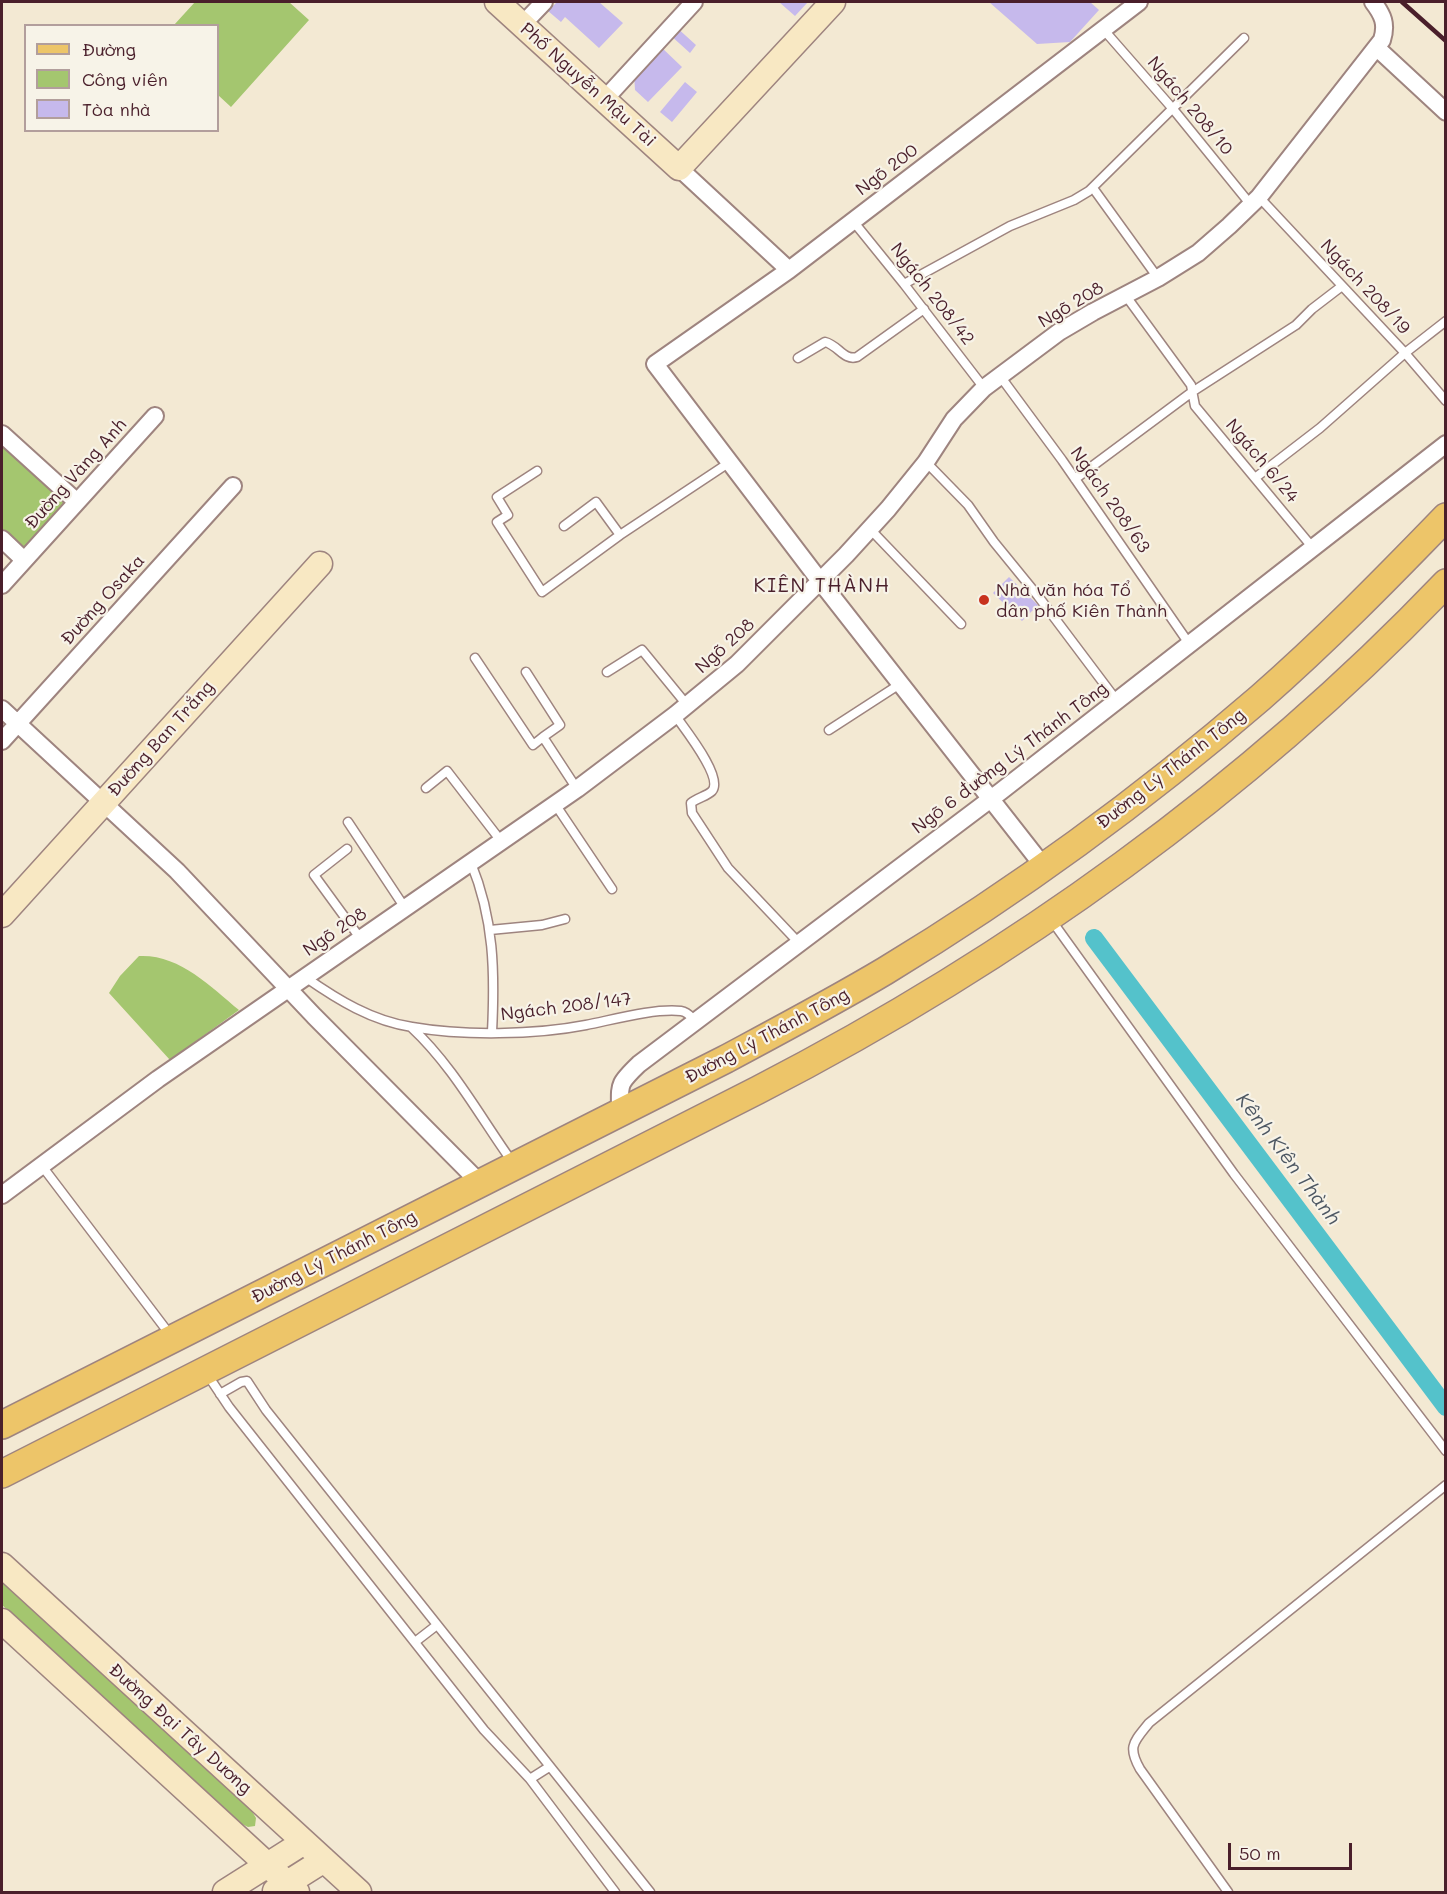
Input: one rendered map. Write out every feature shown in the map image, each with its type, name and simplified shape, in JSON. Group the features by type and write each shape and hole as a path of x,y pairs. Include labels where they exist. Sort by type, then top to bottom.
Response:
{"main road":[{"name":"Đường Lý Thánh Tông","path":"2,1425 760,1041 887,970 1044,867 1165,776 1262,696 1358,607 1446,517"},
{"path":"2,1474 783,1077 912,1006 1050,918 1242,773 1344,682 1446,583"},
{"path":"760,1041 783,1077"}],"street":[{"name":"Phố Nguyễn Mậu Tài","path":"496,2 679,168"},
{"path":"522,25 544,2"},
{"path":"604,100 694,2"},
{"path":"789,270 679,168 833,2"},
{"name":"Ngõ 200","path":"730,462 655,363 789,270 1139,2"},
{"name":"Ngõ 208","path":"2,1195 158,1079 577,789 737,664 870,529 926,462 954,419 984,388 1059,332 1158,278 1198,253 1255,201 1377,48 1385,31 1384,20 1373,2"},
{"path":"1377,48 1446,112"},
{"name":"Đường Vàng Anh","path":"2,585 155,416"},
{"path":"2,434 77,502"},
{"name":"Ngõ 6 đường Lý Thánh Tông","path":"620,1112 619,1090 626,1077 695,1021 990,799 1446,444"},
{"path":"730,462 1044,867"},
{"name":"Đường Osaka","path":"2,741 233,486"},
{"path":"2,539 24,560"},
{"name":"Đường Ban Trắng","path":"2,915 320,564"},
{"path":"2,709 177,871 288,989 480,1183"},
{"name":"Đường Đại Tây Dương","path":"2,1565 359,1893"},
{"path":"2,1621 268,1865 286,1889 324,1860"},
{"path":"225,1893 304,1842"}],"lane":[{"name":"Ngách 208/10","path":"1103,29 1255,201"},
{"path":"904,284 1010,226 1074,200 1093,188 1244,38"},
{"path":"1093,188 1158,278"},
{"name":"Ngách 208/19","path":"1255,201 1342,286 1446,401"},
{"name":"Ngách 208/42","path":"853,221 984,388"},
{"path":"1075,479 1192,392 1296,325 1312,309 1342,286"},
{"name":"Ngách 6/24","path":"1126,296 1191,385 1195,406 1313,548"},
{"path":"798,358 825,342 831,343 847,357 857,357 924,309"},
{"path":"1255,478 1320,428 1405,353 1446,321"},
{"name":"Ngách 208/63","path":"1000,376 1075,479 1190,645"},
{"path":"537,471 497,497 508,515 497,522 542,592 620,535 730,462"},
{"path":"926,462 968,505 994,542 1117,700"},
{"path":"564,526 596,502 620,535"},
{"path":"870,529 961,624"},
{"path":"607,672 642,650 681,710 713,776 715,784 712,791 691,803 692,813 728,868 799,943"},
{"path":"475,658 533,745 560,725 526,672"},
{"path":"829,730 900,684"},
{"path":"543,737 577,789"},
{"path":"426,788 447,771 501,841"},
{"path":"555,804 612,889"},
{"path":"348,822 405,908"},
{"path":"347,849 314,875 360,939"},
{"path":"471,863 481,887 490,930 494,993 492,1032"},
{"path":"1050,918 1234,1173 1446,1451"},
{"path":"490,930 542,925 565,919"},
{"name":"Ngách 208/147","path":"305,976 356,1009 411,1027 492,1032 560,1028 674,1011 687,1013 695,1021"},
{"path":"411,1027 440,1058 479,1110 515,1166"},
{"path":"42,1166 172,1338"},
{"path":"205,1371 229,1407 417,1641 484,1730 532,1778 615,1893"},
{"path":"220,1394 247,1381 266,1410 435,1627 650,1893"},
{"path":"1228,1893 1140,1769 1133,1756 1134,1742 1149,1723 1446,1485"},
{"path":"417,1641 435,1627"},
{"path":"532,1778 547,1768"}],"green space":[{"path":"195,2 289,2 309,20 231,107 219,96 219,24 175,24"},
{"path":"2,434 77,502 24,561 2,541"},
{"path":"139,956 167,960 181,966 239,1010 170,1060 109,993 120,976"},
{"path":"2,1581 250,1808 256,1818 255,1826 248,1827 238,1822 2,1605"}],"building":[{"path":"557,2 599,2 623,23 599,48 565,17 561,22 548,11"},
{"path":"779,2 808,2 795,16"},
{"path":"989,2 1090,2 1099,10 1070,42 1037,44"},
{"path":"675,26 696,45 690,53 669,34"},
{"path":"660,46 682,67 648,102 635,90 634,73"},
{"path":"685,82 697,92 672,122 660,112"},
{"path":"1009,577 1038,605 1022,621 993,593"}],"waterway":[{"name":"Kênh Kiên Thành","path":"1094,938 1446,1407"}],"railway":[{"path":"1402,2 1446,41"}],"place":[{"name":"Nhà văn hóa Tổ dân phố Kiên Thành","path":"984,600"}],"district":[{"name":"KIÊN THÀNH","path":"822,586"}]}
